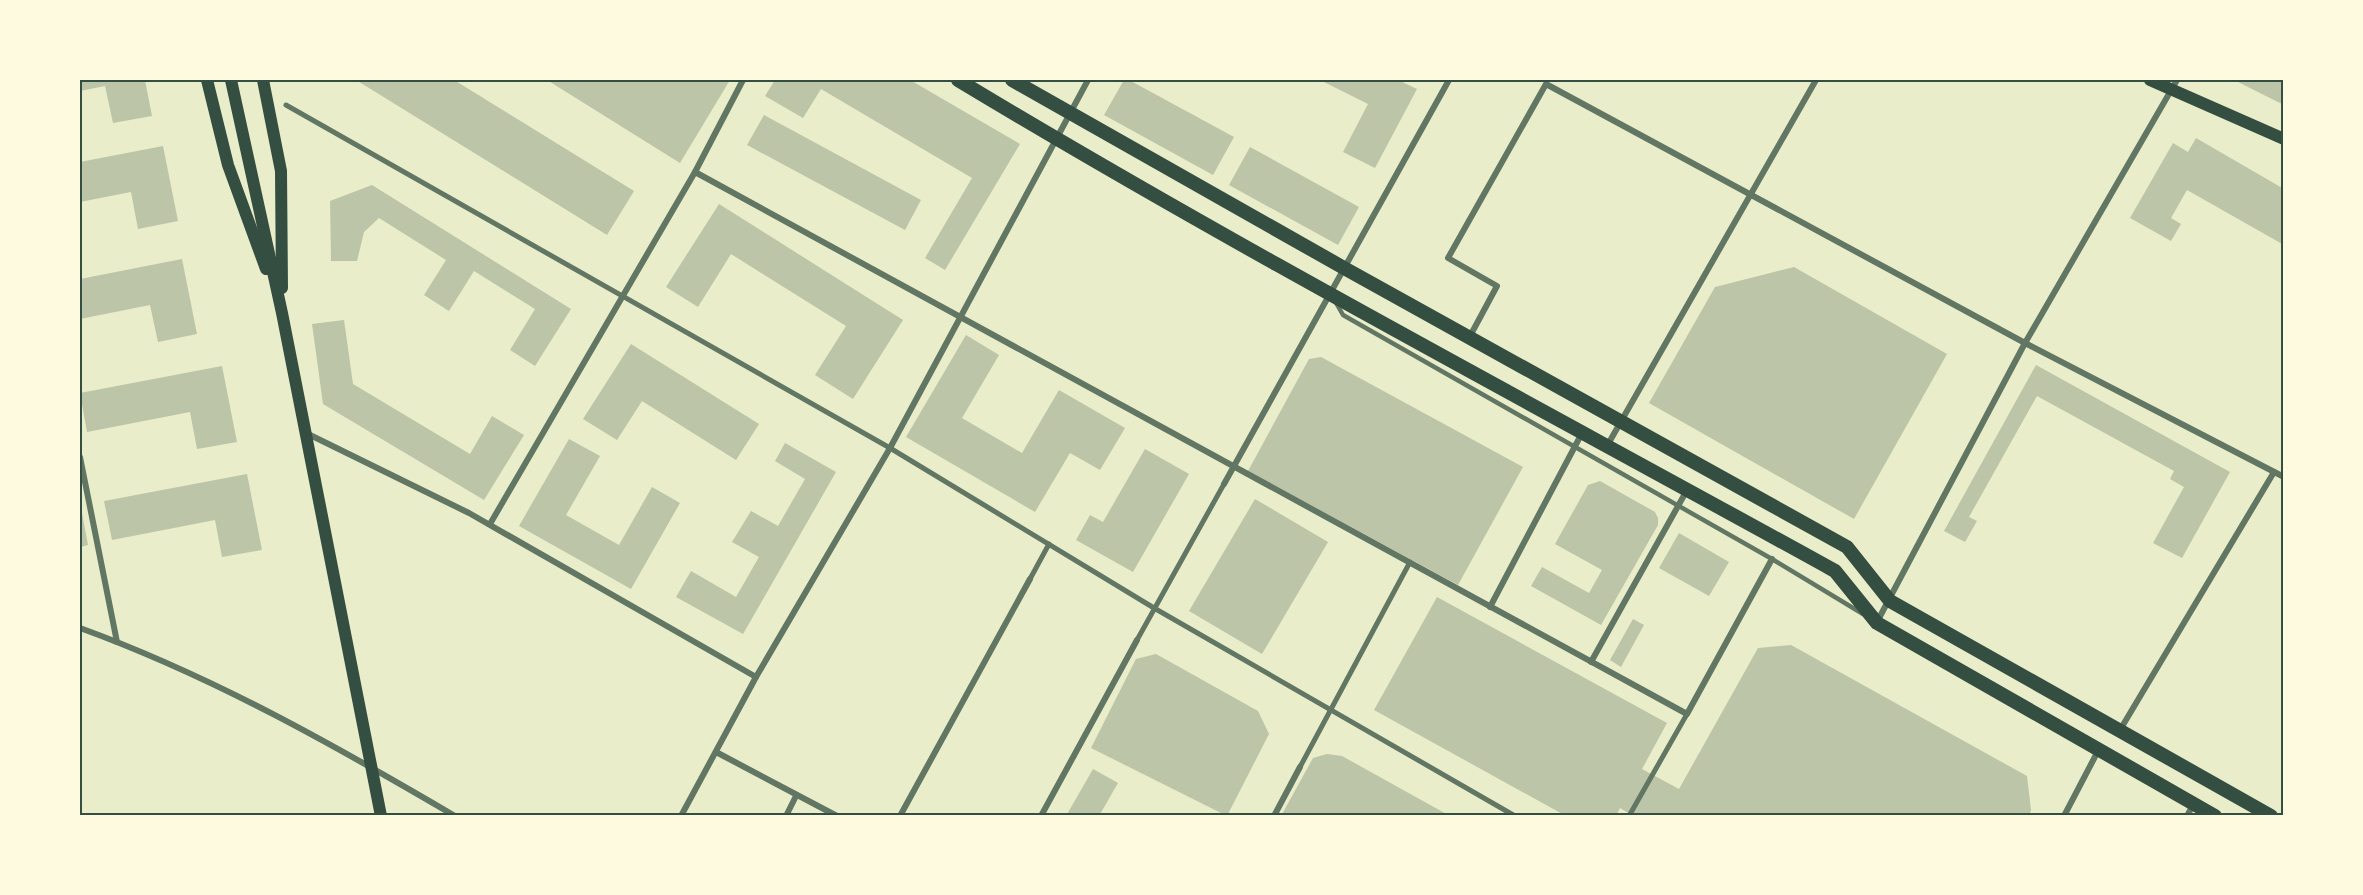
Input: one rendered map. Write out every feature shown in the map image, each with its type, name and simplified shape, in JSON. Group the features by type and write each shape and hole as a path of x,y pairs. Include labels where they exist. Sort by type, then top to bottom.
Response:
{"main road":[{"path":"207,80 228,165 282,313"},
{"path":"231,80 282,313 381,816"},
{"path":"262,80 281,171 282,313"},
{"path":"958,80 1055,138 1331,293 1834,571 1877,623 2099,749 2190,809 2215,816"},
{"path":"1012,80 1619,422 1847,547 1890,601 2271,816"},
{"path":"2150,80 2174,85 2283,139"}],"street":[{"path":"490,524 695,171 744,80"},
{"path":"681,816 756,677 890,448 1088,80"},
{"path":"1041,816 1154,608 1449,80"},
{"path":"1607,447 1619,422 1816,80"},
{"path":"1469,338 1497,286 1448,258 1546,84 2025,343 2283,477"},
{"path":"1877,623 2025,343 2174,85"},
{"path":"286,105 890,448 1154,608 1515,816"},
{"path":"695,171 1687,714"},
{"path":"305,433 490,524 756,677"},
{"path":"1490,607 1582,433"},
{"path":"80,457 117,642"},
{"path":"2120,730 2274,472"},
{"path":"1591,662 1688,490"},
{"path":"900,816 1049,544"},
{"path":"1629,816 1772,559"},
{"path":"1274,816 1410,562"},
{"path":"80,628 117,642 265,708 455,816"},
{"path":"2064,816 2099,749"},
{"path":"716,752 837,816"},
{"path":"786,816 796,796"}],"lane":[{"path":"1331,293 1343,315 1679,505 1877,623"}],"building":[{"path":"80,80 145,80 152,116 113,123 105,86 80,91"},
{"path":"356,80 454,80 634,191 607,235"},
{"path":"547,80 730,80 680,163"},
{"path":"775,80 910,80 1020,144 945,270 925,258 972,178 821,89 803,118 765,96"},
{"path":"1124,80 1129,80 1234,137 1213,175 1104,115"},
{"path":"1320,80 1398,80 1417,89 1375,168 1343,152 1368,104"},
{"path":"2234,80 2284,80 2284,105"},
{"path":"764,115 921,200 905,230 747,145"},
{"path":"2196,138 2284,189 2284,245 2187,190 2171,218 2181,224 2171,241 2130,218 2173,143 2188,152"},
{"path":"163,146 178,221 138,229 131,192 80,202 80,162"},
{"path":"1250,147 1359,207 1338,245 1229,185"},
{"path":"372,185 571,309 535,366 510,350 535,309 474,271 449,311 424,295 446,260 379,218 364,232 357,261 331,261 330,201"},
{"path":"719,204 903,320 853,399 815,375 846,326 731,254 698,307 666,287"},
{"path":"182,259 197,334 158,342 150,305 80,319 80,279"},
{"path":"1794,267 1947,354 1854,519 1649,403 1715,287"},
{"path":"344,320 353,384 470,454 492,416 524,435 484,500 323,404 312,324"},
{"path":"966,335 999,355 962,418 1022,453 1059,390 1125,428 1100,470 1070,453 1035,512 906,437"},
{"path":"631,344 759,424 736,460 642,401 617,440 583,419"},
{"path":"1321,357 1523,467 1458,585 1248,471 1309,359"},
{"path":"2036,365 2230,472 2182,558 2153,543 2184,487 2170,479 2174,471 2037,396 1969,517 1977,521 1965,542 1944,531"},
{"path":"222,366 237,442 197,449 190,412 87,432 80,393"},
{"path":"569,439 600,456 566,515 619,545 652,487 680,503 631,589 519,526"},
{"path":"785,443 836,472 743,634 676,597 691,571 736,597 759,557 732,542 751,511 778,526 805,479 775,461"},
{"path":"1145,449 1189,474 1133,572 1076,540 1090,515 1103,522"},
{"path":"247,474 262,550 222,557 215,520 112,540 104,501"},
{"path":"1600,481 1655,512 1658,518 1658,525 1601,625 1531,586 1542,567 1589,593 1602,570 1555,544 1588,485"},
{"path":"1255,499 1328,542 1262,654 1189,611"},
{"path":"80,502 88,545 80,547"},
{"path":"1679,533 1729,562 1709,596 1659,568"},
{"path":"1437,597 1667,723 1642,769 1679,789 1758,648 1791,645 2027,776 2031,810 2029,816 1633,816 1620,808 1616,816 1566,816 1374,710"},
{"path":"1633,619 1644,625 1621,667 1610,660"},
{"path":"1156,654 1258,711 1269,734 1227,816 1091,748 1136,659"},
{"path":"1327,754 1342,756 1450,816 1281,816 1313,758"},
{"path":"1093,769 1118,783 1099,816 1066,816"}]}
